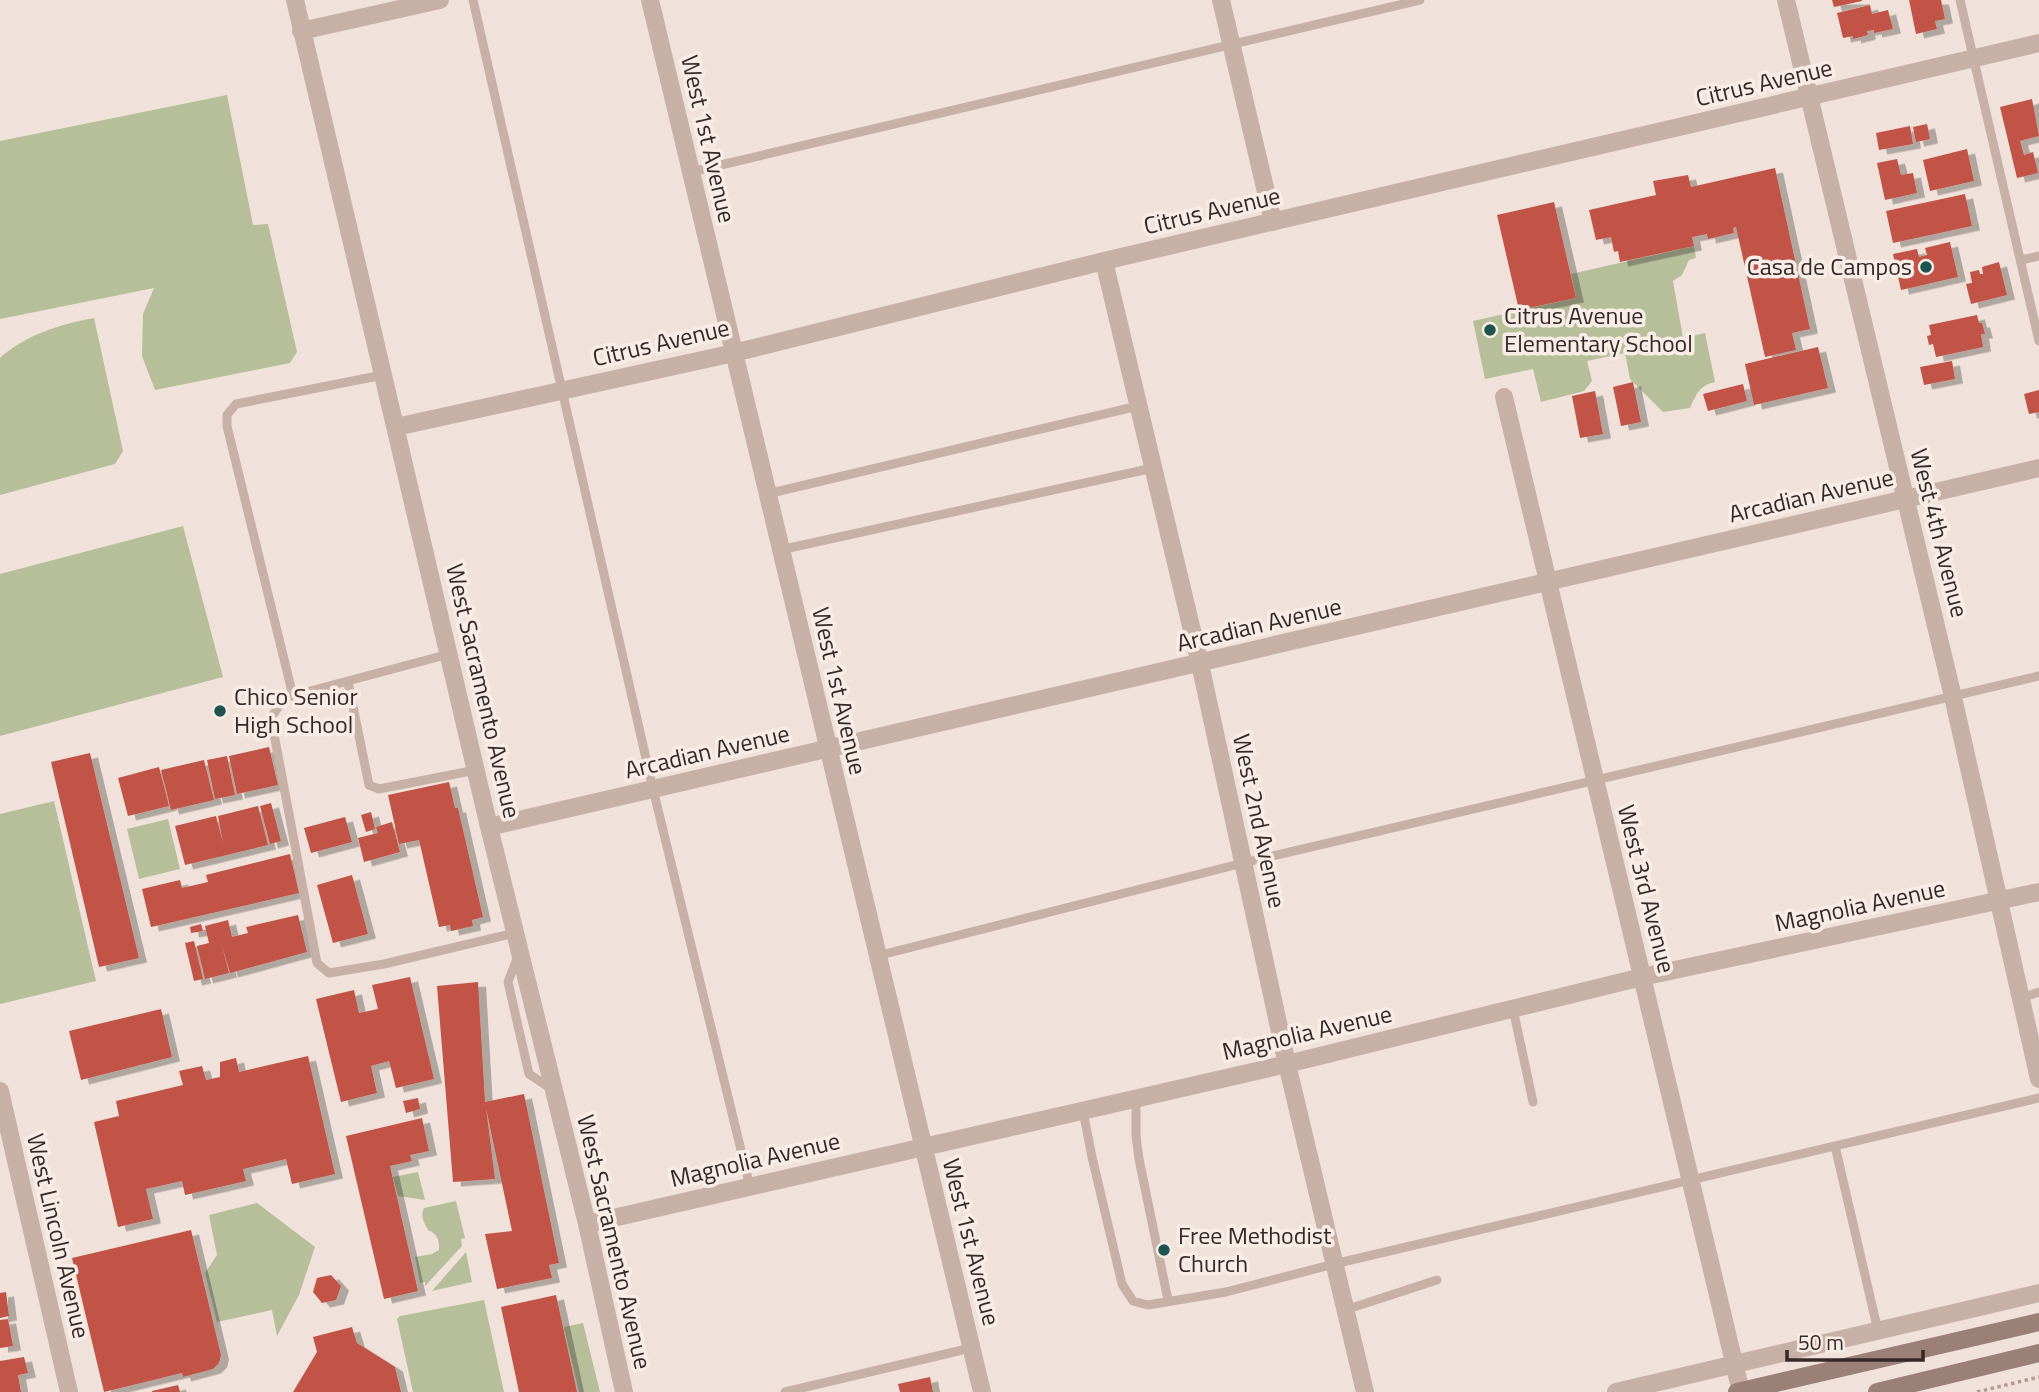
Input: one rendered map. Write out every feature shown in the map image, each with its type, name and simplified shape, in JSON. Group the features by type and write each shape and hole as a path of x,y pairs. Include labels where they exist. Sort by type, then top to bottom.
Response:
{"main road":[{"path":"1739,1392 2039,1322"},
{"path":"1877,1392 2039,1353"}],"street":[{"name":"West Sacramento Avenue","path":"295,0 489,827 587,1224 624,1392"},
{"path":"302,31 440,0"},
{"name":"West 1st Avenue","path":"650,0 982,1392"},
{"path":"1221,0 1273,222"},
{"name":"West 4th Avenue","path":"1786,0 1953,697 2039,1079"},
{"name":"Citrus Avenue","path":"396,427 734,353 1104,261 2039,43"},
{"name":"West 2nd Avenue","path":"1104,261 1200,664 1287,1064 1365,1392"},
{"name":"West 3rd Avenue","path":"1504,397 1739,1392"},
{"name":"Arcadian Avenue","path":"489,827 2039,468"},
{"name":"Magnolia Avenue","path":"587,1224 1287,1064 1642,977 1998,903 2039,892"},
{"name":"West Lincoln Avenue","path":"0,1091 69,1392"},
{"path":"1616,1392 2039,1293"}],"lane":[{"path":"473,0 653,789 750,1187"},
{"path":"691,172 1420,0"},
{"path":"1960,0 2039,341"},
{"path":"2021,260 2039,256"},
{"path":"288,697 227,426 227,415 236,404 383,375"},
{"path":"767,494 1138,406"},
{"path":"780,550 1153,468"},
{"path":"449,654 288,697 271,718 317,963 329,972 384,964 515,933"},
{"path":"877,956 1243,863 2039,676"},
{"path":"348,682 369,785 379,789 476,770"},
{"path":"2020,998 2039,992"},
{"path":"1513,1009 1533,1102"},
{"path":"1136,1098 1139,1159 1168,1300"},
{"path":"1083,1111 1122,1284 1133,1301 1148,1305 1226,1292 1334,1264 2039,1098"},
{"path":"1835,1146 1878,1331"},
{"path":"1345,1310 1437,1280"},
{"path":"785,1392 971,1348"}],"path":[{"path":"1977,1392 2039,1377"}],"green space":[{"path":"227,95 253,225 268,224 297,352 290,363 155,390 142,356 143,314 154,288 0,319 0,141"},
{"path":"1694,246 1696,258 1689,260 1682,275 1673,281 1683,338 1705,333 1715,382 1699,391 1690,408 1663,412 1630,379 1625,353 1587,361 1592,381 1584,391 1541,402 1533,369 1485,379 1473,321 1576,298 1571,274"},
{"path":"94,318 123,451 115,464 0,495 0,358 21,343 44,332"},
{"path":"183,526 223,677 0,736 0,574"},
{"path":"54,801 96,981 0,1004 0,814"},
{"path":"168,819 180,869 139,879 127,829"},
{"path":"418,1172 425,1200 398,1196 393,1177"},
{"path":"456,1201 465,1238 461,1239 462,1246 425,1286 425,1282 420,1283 415,1257 432,1254 439,1250 439,1246 436,1235 425,1225 422,1217 424,1208"},
{"path":"257,1203 315,1247 299,1295 277,1336 272,1310 217,1322 205,1273 217,1255 209,1215"},
{"path":"466,1252 472,1282 432,1291"},
{"path":"484,1300 504,1392 413,1392 397,1319 400,1316"},
{"path":"583,1323 600,1392 579,1392 564,1327"}],"building":[{"path":"1832,0 1862,0 1862,1 1834,7"},
{"path":"1909,0 1941,0 1945,19 1935,21 1937,29 1916,34"},
{"path":"1870,5 1872,14 1888,10 1893,29 1874,33 1874,30 1867,31 1868,35 1853,39 1853,36 1843,38 1837,13"},
{"path":"2032,99 2039,136 2020,141 2024,155 2033,152 2038,173 2017,178 2000,107"},
{"path":"1927,124 1930,139 1916,142 1913,127"},
{"path":"1910,126 1913,144 1879,150 1876,133"},
{"path":"1967,149 1974,181 1930,191 1923,160"},
{"path":"1897,159 1901,175 1913,173 1917,193 1885,200 1877,163"},
{"path":"1775,168 1810,329 1792,333 1796,350 1765,357 1736,227 1733,228 1734,233 1708,239 1707,234 1692,237 1694,246 1620,262 1618,251 1614,252 1611,237 1596,240 1589,210 1656,195 1653,181 1688,175 1691,187"},
{"path":"1965,194 1972,226 1893,243 1886,211"},
{"path":"1554,202 1576,298 1519,310 1497,215"},
{"name":"Casa de Campos","path":"1950,242 1958,277 1901,290 1893,254 1917,249 1919,257 1927,255 1925,248"},
{"path":"1999,262 2007,295 1971,304 1966,284 1972,283 1970,272 1979,270 1980,274 1983,274 1982,267"},
{"path":"1977,315 1985,334 1981,334 1983,347 1936,357 1933,344 1929,345 1927,336 1931,335 1929,325"},
{"path":"1818,347 1828,388 1754,405 1745,364"},
{"path":"1952,361 1955,379 1924,385 1920,367"},
{"path":"1633,382 1641,422 1621,426 1613,387"},
{"path":"1743,384 1747,401 1708,411 1703,394"},
{"path":"2039,390 2039,412 2029,414 2024,394"},
{"path":"1595,391 1603,434 1580,438 1572,396"},
{"path":"269,747 278,785 237,794 229,756"},
{"path":"90,753 139,958 99,967 51,762"},
{"path":"227,756 235,795 215,799 207,760"},
{"path":"204,760 214,800 171,810 161,770"},
{"path":"159,767 169,806 128,816 118,778"},
{"path":"449,782 455,808 458,808 483,917 472,920 473,926 451,931 450,925 439,927 419,840 399,844 388,795"},
{"path":"271,803 281,841 270,844 260,806"},
{"path":"258,806 268,845 185,865 175,826 216,816 223,843 218,816"},
{"path":"371,812 375,829 366,832 361,815"},
{"path":"345,817 352,842 311,853 304,828"},
{"path":"392,822 400,852 364,862 358,838 378,833 376,827"},
{"path":"290,854 299,893 151,927 142,889 180,880 182,888 208,882 206,875"},
{"path":"352,875 368,934 333,943 317,885"},
{"path":"298,915 307,952 230,973 221,942 229,973 205,979 197,946 209,943 205,926 228,920 232,937 248,933 246,927"},
{"path":"201,924 203,931 191,933 190,927"},
{"path":"194,941 203,979 194,981 185,943"},
{"path":"410,977 434,1079 396,1088 389,1061 371,1066 377,1093 341,1102 316,999 354,990 359,1013 378,1009 372,985"},
{"path":"478,982 485,1102 524,1094 559,1263 549,1265 552,1278 497,1289 485,1234 512,1231 486,1108 495,1179 453,1182 437,986"},
{"path":"161,1009 172,1057 81,1080 69,1031"},
{"path":"308,1056 335,1174 292,1184 286,1159 243,1169 246,1181 185,1195 182,1181 146,1189 153,1219 118,1227 94,1122 119,1116 116,1101 183,1085 179,1071 202,1066 206,1080 220,1077 220,1062 236,1058 239,1072"},
{"path":"418,1098 420,1109 406,1113 403,1101"},
{"path":"422,1118 429,1151 410,1155 412,1161 390,1166 418,1291 384,1299 346,1136"},
{"path":"191,1230 221,1355 219,1363 213,1369 183,1377 182,1373 104,1392 72,1258"},
{"path":"331,1275 341,1286 336,1300 322,1303 313,1292 317,1278"},
{"path":"6,1292 9,1316 0,1318 0,1293"},
{"path":"556,1295 577,1392 519,1392 501,1307"},
{"path":"8,1319 13,1346 0,1348 0,1320"},
{"path":"352,1327 357,1343 395,1367 401,1392 293,1392 317,1352 313,1337"},
{"path":"24,1357 28,1373 18,1375 21,1392 0,1392 0,1361"},
{"path":"930,1377 933,1392 900,1392 898,1384"},
{"path":"178,1385 180,1392 152,1392 152,1391"}],"place":[{"name":"Casa de Campos","path":"1926,267"},
{"name":"Citrus Avenue Elementary School","path":"1490,330"},
{"name":"Chico Senior High School","path":"220,711"},
{"name":"Free Methodist Church","path":"1164,1250"}]}
